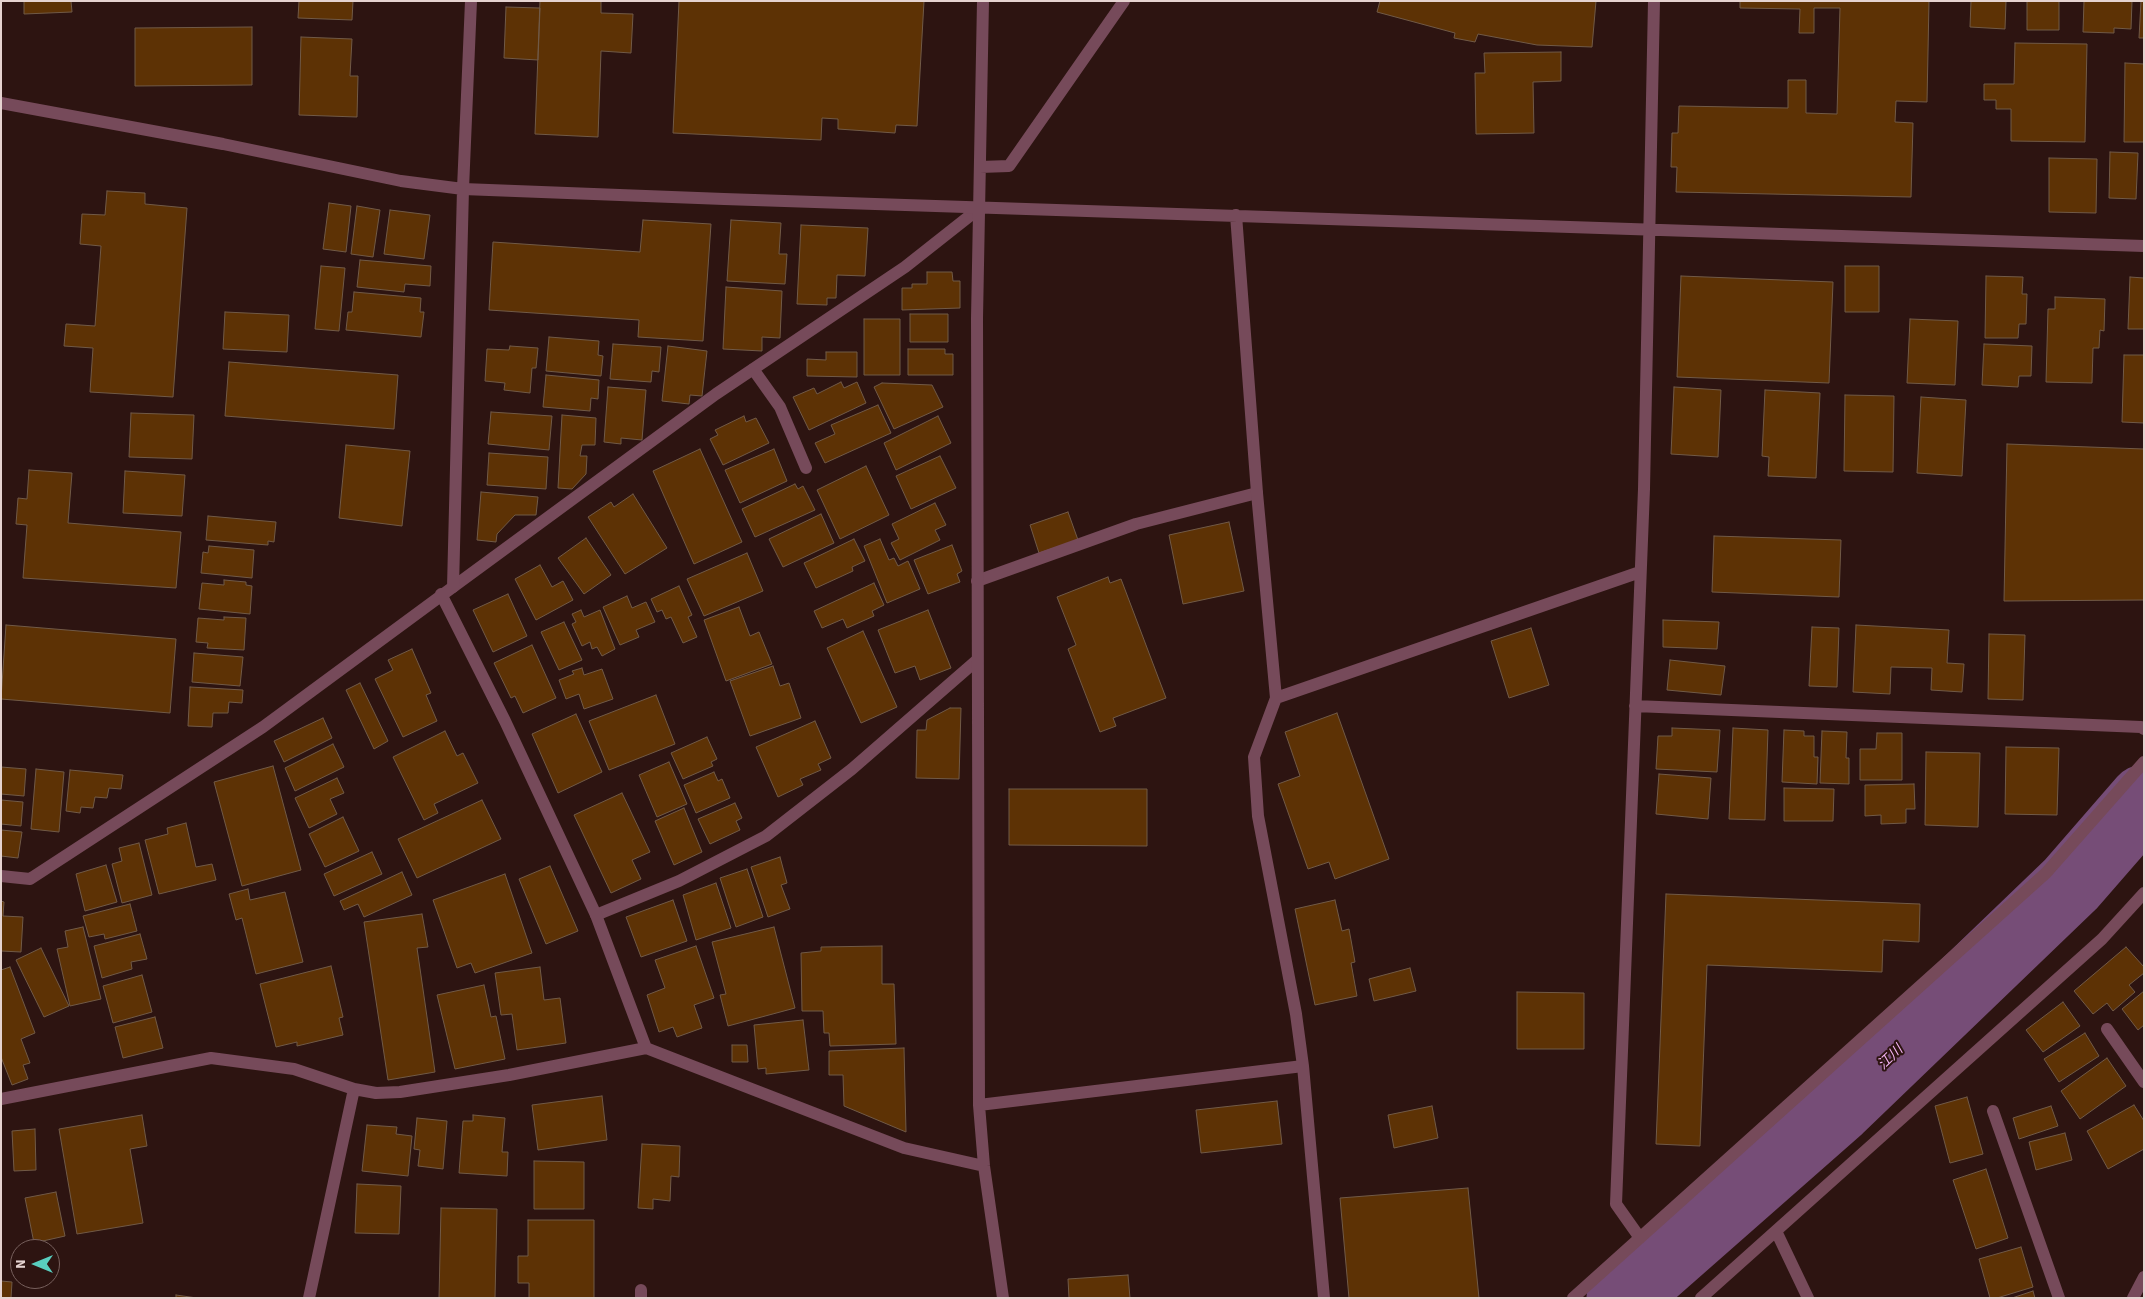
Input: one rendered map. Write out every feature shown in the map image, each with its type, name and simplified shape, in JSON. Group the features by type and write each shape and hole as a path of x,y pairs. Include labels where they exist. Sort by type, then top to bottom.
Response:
{"street":[{"path":"453,587 463,189 471,1"},
{"path":"983,1 981,207 977,318 976,661 979,1104 984,1166 1003,1298"},
{"path":"980,167 1009,166 1124,1"},
{"path":"1640,1238 1616,1204 1640,572 1654,1"},
{"path":"1,103 223,144 401,181 463,189 2144,246"},
{"path":"1,876 30,879 264,727 442,594 753,369 905,267 981,207"},
{"path":"1236,215 1257,493 1276,698 1254,757 1258,816 1296,1014 1303,1066 1324,1298"},
{"path":"753,369 780,407 806,468"},
{"path":"977,581 1136,524 1257,493"},
{"path":"1276,698 1640,572"},
{"path":"442,594 596,915 646,1048"},
{"path":"596,915 678,882 766,836 852,769 976,661"},
{"path":"1635,706 2131,726 2144,729"},
{"path":"1573,1298 2046,873 2144,762"},
{"path":"1701,1298 2102,939 2144,893"},
{"path":"2107,1028 2144,1082"},
{"path":"1,1099 211,1058 294,1069 354,1089 376,1093 400,1092 508,1075 646,1048 904,1148 984,1166"},
{"path":"979,1104 1303,1066"},
{"path":"309,1298 354,1089"},
{"path":"1993,1111 2059,1298"},
{"path":"1776,1232 1808,1298"},
{"path":"2133,1298 2144,1277"}],"building":[{"path":"24,1 71,1 72,12 24,14"},
{"path":"299,1 353,1 352,20 298,18"},
{"path":"540,1 601,1 601,13 633,14 631,53 601,51 598,137 535,134"},
{"path":"679,1 924,1 917,126 896,125 895,133 838,129 838,119 822,118 821,140 673,133"},
{"path":"1380,1 1596,1 1592,47 1537,45 1478,34 1475,42 1454,38 1455,33 1377,12"},
{"path":"1740,1 1929,1 1927,102 1896,101 1895,122 1913,123 1911,197 1676,192 1677,167 1671,167 1672,133 1678,133 1679,106 1788,108 1788,80 1806,80 1806,113 1837,114 1840,8 1814,8 1814,33 1799,33 1800,9 1740,8"},
{"path":"1971,1 2006,1 2005,29 1970,27"},
{"path":"2027,1 2059,1 2059,30 2027,30"},
{"path":"2084,1 2132,1 2131,29 2114,28 2114,33 2083,32"},
{"path":"2141,1 2144,1 2144,38 2139,38"},
{"path":"506,7 540,8 538,60 504,58"},
{"path":"252,27 252,85 135,86 135,28"},
{"path":"301,37 352,39 350,76 358,76 357,117 299,115"},
{"path":"2015,43 2087,44 2085,142 2011,141 2011,109 1996,109 1996,100 1984,100 1984,84 2014,84"},
{"path":"1561,52 1561,81 1533,82 1534,133 1476,134 1475,73 1485,73 1484,53"},
{"path":"2125,63 2144,64 2144,142 2124,142"},
{"path":"2110,152 2138,153 2136,199 2109,198"},
{"path":"2049,158 2097,159 2096,213 2049,212"},
{"path":"107,191 145,193 145,204 187,208 173,397 90,392 93,348 64,346 66,324 95,326 101,246 80,244 82,214 105,215"},
{"path":"329,203 351,206 346,252 323,249"},
{"path":"357,206 380,210 373,257 351,254"},
{"path":"390,210 430,215 424,259 384,254"},
{"path":"643,220 711,224 703,341 638,337 639,320 489,310 493,242 640,252"},
{"path":"731,220 781,223 779,254 787,254 785,284 727,281"},
{"path":"801,225 868,228 865,276 837,275 836,298 827,298 827,305 797,304"},
{"path":"360,260 431,266 430,286 405,284 404,292 357,287"},
{"path":"321,266 345,268 339,331 315,329"},
{"path":"1845,266 1879,266 1879,312 1845,312"},
{"path":"927,272 952,272 953,281 960,281 960,308 902,310 902,288 912,288 912,284 927,284"},
{"path":"1681,276 1833,282 1829,383 1677,377"},
{"path":"1986,276 2023,277 2022,294 2027,294 2026,324 2019,324 2018,338 1985,338"},
{"path":"2130,277 2144,278 2144,329 2128,329"},
{"path":"726,287 782,291 780,338 762,337 762,351 723,349"},
{"path":"354,292 421,298 420,312 424,312 421,337 346,330 348,312 352,312"},
{"path":"2055,297 2105,299 2104,331 2100,330 2099,348 2093,348 2092,383 2046,382 2048,309 2055,309"},
{"path":"225,312 289,315 287,352 223,349"},
{"path":"910,314 948,314 948,342 910,342"},
{"path":"864,319 900,319 900,375 864,375"},
{"path":"1910,319 1958,321 1955,385 1907,383"},
{"path":"549,337 599,341 598,355 603,356 601,376 546,371"},
{"path":"613,344 661,347 659,372 652,371 651,382 610,379"},
{"path":"1984,344 2032,346 2031,376 2019,376 2018,387 1982,385"},
{"path":"510,346 538,348 536,368 532,368 530,393 504,390 505,383 485,381 487,349 509,350"},
{"path":"668,346 707,351 702,396 690,395 689,404 662,401"},
{"path":"908,349 945,349 945,354 953,354 953,375 908,375"},
{"path":"826,352 857,352 857,377 807,376 807,359 826,360"},
{"path":"2124,355 2144,355 2144,423 2122,422"},
{"path":"229,362 398,375 394,429 225,416"},
{"path":"546,375 599,380 598,399 591,398 590,411 543,407"},
{"path":"841,382 844,388 857,382 866,403 809,430 793,397 814,388 817,394"},
{"path":"882,383 932,385 943,407 894,429 874,387"},
{"path":"608,387 646,390 642,440 621,438 621,444 604,442"},
{"path":"1674,387 1721,390 1718,457 1671,454"},
{"path":"1765,390 1820,393 1816,478 1768,476 1769,457 1762,456"},
{"path":"1845,395 1894,396 1893,472 1844,471"},
{"path":"1921,397 1966,400 1962,476 1917,473"},
{"path":"878,405 891,433 825,463 815,443 835,434 831,425"},
{"path":"491,412 552,416 549,450 488,444"},
{"path":"131,413 194,415 192,459 129,457"},
{"path":"562,415 596,418 595,445 582,445 580,456 587,456 586,474 572,489 558,488"},
{"path":"744,416 746,422 756,418 769,443 723,465 710,439 718,435 715,430"},
{"path":"938,416 951,443 896,470 884,443"},
{"path":"2007,444 2144,449 2144,600 2004,601"},
{"path":"346,445 410,451 402,526 339,518"},
{"path":"700,449 742,542 694,564 653,471"},
{"path":"774,449 787,481 740,503 725,470"},
{"path":"489,453 548,457 546,489 487,485"},
{"path":"940,456 956,488 911,509 896,476"},
{"path":"866,466 889,515 840,539 817,490"},
{"path":"29,470 72,473 68,523 181,532 176,588 23,578 27,525 16,524 18,498 27,499"},
{"path":"125,471 185,475 182,516 123,513"},
{"path":"795,484 798,489 803,486 815,510 755,537 742,509"},
{"path":"481,492 538,497 536,515 515,515 497,534 496,542 477,540"},
{"path":"633,494 667,548 625,574 588,517 611,502 614,507"},
{"path":"935,503 946,525 935,530 940,540 900,560 891,543 899,539 892,524"},
{"path":"1068,512 1078,540 1039,553 1030,525"},
{"path":"821,514 834,543 783,567 769,539"},
{"path":"208,516 276,522 274,542 268,541 268,545 206,540"},
{"path":"1229,522 1244,591 1183,604 1169,535"},
{"path":"1714,536 1841,540 1839,597 1712,592"},
{"path":"586,538 611,575 584,594 558,558"},
{"path":"854,539 865,561 852,567 853,571 816,588 804,563"},
{"path":"880,539 889,560 894,558 898,566 908,561 920,589 887,603 864,546"},
{"path":"952,545 962,571 957,574 960,582 928,594 914,560"},
{"path":"209,546 254,550 252,578 201,573 203,552 208,553"},
{"path":"747,553 763,591 704,616 687,579"},
{"path":"540,565 552,587 563,581 573,600 536,620 515,579"},
{"path":"1108,577 1110,583 1121,579 1166,698 1113,718 1116,726 1100,732 1068,649 1076,645 1057,597"},
{"path":"224,580 246,582 246,585 252,586 250,614 199,609 202,583 224,585"},
{"path":"874,583 884,605 872,611 874,616 847,628 843,619 822,628 814,611"},
{"path":"679,586 692,615 688,617 697,637 683,643 671,617 666,619 662,610 657,612 651,599"},
{"path":"508,594 527,636 493,652 473,610"},
{"path":"627,596 632,608 646,602 655,622 636,630 639,637 620,645 603,607"},
{"path":"739,607 750,636 759,632 772,664 726,681 704,620"},
{"path":"581,610 584,617 600,610 615,649 602,656 597,647 592,649 590,642 582,646 572,624 576,622 572,614"},
{"path":"928,610 951,668 920,680 915,666 895,673 878,630"},
{"path":"224,617 246,618 244,650 207,648 208,643 196,642 198,618 224,620"},
{"path":"1663,620 1719,622 1717,649 1663,647"},
{"path":"564,622 582,660 559,670 541,632"},
{"path":"6,625 176,639 170,713 1,699"},
{"path":"1856,625 1949,630 1947,663 1964,664 1962,692 1931,690 1932,668 1891,667 1890,694 1853,692"},
{"path":"1812,627 1839,628 1837,687 1809,686"},
{"path":"1531,628 1549,685 1509,698 1491,641"},
{"path":"863,631 897,707 861,723 827,648"},
{"path":"1989,634 2025,635 2023,700 1988,699"},
{"path":"532,645 556,698 523,713 515,696 511,698 494,663"},
{"path":"412,649 431,693 426,695 437,721 403,737 375,679 393,670 388,660"},
{"path":"194,653 243,657 240,686 192,682"},
{"path":"1670,660 1725,666 1721,695 1667,690"},
{"path":"773,666 780,686 789,683 801,718 750,736 730,681"},
{"path":"582,668 584,675 602,669 613,699 584,709 579,694 566,699 559,680 574,674 572,671"},
{"path":"360,683 388,741 374,749 346,690"},
{"path":"190,687 243,690 242,703 229,702 228,713 213,713 212,727 188,726"},
{"path":"656,695 675,744 609,770 589,721"},
{"path":"950,708 961,708 959,779 916,778 917,730 926,730 927,720"},
{"path":"1337,713 1389,859 1335,879 1329,862 1308,869 1278,784 1300,776 1285,732"},
{"path":"576,714 602,772 558,793 532,734"},
{"path":"323,718 332,738 284,762 274,741"},
{"path":"815,721 831,758 818,764 821,770 800,779 803,785 778,797 756,747"},
{"path":"1672,728 1720,730 1717,772 1656,769 1658,736 1672,736"},
{"path":"1733,728 1768,730 1765,820 1729,819"},
{"path":"1784,730 1804,731 1804,736 1814,736 1814,757 1818,757 1817,784 1782,782"},
{"path":"445,731 457,756 463,753 478,783 434,804 438,813 424,820 393,757"},
{"path":"1822,731 1847,732 1846,758 1849,758 1849,784 1820,783"},
{"path":"1877,733 1902,733 1902,780 1860,780 1860,749 1876,749"},
{"path":"707,737 717,759 711,762 713,766 683,779 671,753"},
{"path":"333,744 344,767 295,791 285,768"},
{"path":"2006,747 2059,748 2057,815 2005,814"},
{"path":"1926,752 1980,753 1978,827 1925,825"},
{"path":"669,762 687,804 657,817 639,775"},
{"path":"273,766 301,870 242,886 214,782"},
{"path":"1,767 26,769 24,796 1,794"},
{"path":"36,769 64,772 59,832 31,829"},
{"path":"70,770 123,775 121,789 109,788 107,798 95,797 93,808 81,807 80,813 66,811"},
{"path":"714,772 718,781 722,779 730,798 696,813 684,785"},
{"path":"1659,774 1711,778 1708,819 1656,814"},
{"path":"337,778 344,793 330,799 337,814 309,828 295,798"},
{"path":"1914,784 1915,809 1906,809 1906,823 1881,824 1881,815 1865,816 1865,785"},
{"path":"1784,788 1834,789 1833,821 1784,821"},
{"path":"1009,789 1147,789 1147,846 1009,845"},
{"path":"622,793 650,852 632,860 641,879 611,893 574,815"},
{"path":"1,800 23,802 21,826 1,824"},
{"path":"482,800 501,839 417,878 398,839"},
{"path":"735,803 742,818 736,821 740,830 710,844 698,819"},
{"path":"684,808 702,852 674,865 655,821"},
{"path":"343,817 359,851 325,867 309,834"},
{"path":"186,823 196,867 212,864 216,880 159,894 145,840 168,834 167,828"},
{"path":"1,830 22,832 18,858 1,856"},
{"path":"139,843 152,895 122,903 112,864 122,861 119,848"},
{"path":"372,852 382,874 334,896 324,874"},
{"path":"780,857 787,883 781,885 790,909 768,917 751,867"},
{"path":"106,865 117,902 85,911 76,874"},
{"path":"550,866 578,931 546,944 519,879"},
{"path":"747,869 763,917 736,927 720,878"},
{"path":"402,872 412,895 364,917 358,904 344,910 340,901"},
{"path":"505,874 532,953 475,973 471,963 457,968 433,900"},
{"path":"716,883 731,928 696,940 683,895"},
{"path":"248,889 250,900 285,892 303,962 256,974 242,918 236,920 229,894"},
{"path":"1666,894 1920,904 1919,942 1883,940 1882,972 1707,965 1700,1146 1656,1144"},
{"path":"673,900 687,941 641,957 626,917"},
{"path":"1335,900 1342,931 1349,929 1355,962 1351,963 1357,996 1315,1005 1295,909"},
{"path":"1,901 4,902 3,916 23,917 21,952 1,951"},
{"path":"130,904 137,931 105,939 104,934 89,937 83,916"},
{"path":"422,914 428,947 417,948 435,1072 388,1080 364,922"},
{"path":"83,927 101,999 70,1006 57,949 68,947 65,931"},
{"path":"774,927 795,1008 728,1026 720,995 726,994 712,942"},
{"path":"140,934 147,959 131,962 132,969 102,978 94,946"},
{"path":"696,946 714,998 694,1005 702,1028 677,1037 673,1027 659,1032 647,995 665,988 655,960"},
{"path":"882,946 882,984 894,984 896,1044 830,1046 829,1033 824,1033 823,1011 802,1011 801,953 821,951 821,947"},
{"path":"2126,947 2144,967 2144,973 2129,985 2135,992 2113,1011 2107,1003 2093,1014 2074,991"},
{"path":"41,948 69,1006 44,1017 16,960"},
{"path":"331,966 343,1017 339,1018 343,1035 297,1046 297,1042 276,1047 260,984"},
{"path":"10,967 35,1033 21,1039 30,1063 23,1065 28,1079 12,1085 1,1057 1,970"},
{"path":"540,967 544,1000 560,998 566,1043 517,1050 512,1014 501,1015 495,973"},
{"path":"1410,968 1416,991 1374,1001 1369,979"},
{"path":"142,975 152,1012 113,1023 103,986"},
{"path":"484,985 491,1017 496,1016 505,1059 455,1069 437,995"},
{"path":"2144,991 2144,1025 2138,1030 2122,1009"},
{"path":"1517,992 1584,993 1584,1049 1517,1049"},
{"path":"2063,1002 2080,1026 2043,1052 2026,1030"},
{"path":"155,1017 163,1048 123,1058 115,1027"},
{"path":"803,1020 809,1070 766,1074 766,1068 758,1069 754,1025"},
{"path":"2085,1033 2099,1056 2059,1082 2044,1059"},
{"path":"732,1045 747,1045 748,1062 732,1062"},
{"path":"904,1048 906,1132 844,1106 843,1075 829,1075 829,1051"},
{"path":"2107,1058 2126,1086 2080,1119 2061,1091"},
{"path":"602,1096 607,1140 538,1150 532,1105"},
{"path":"1967,1097 1983,1154 1950,1163 1935,1106"},
{"path":"1277,1101 1282,1144 1201,1153 1196,1110"},
{"path":"2134,1105 2144,1121 2144,1149 2108,1169 2087,1131"},
{"path":"1432,1106 1438,1138 1394,1148 1388,1115"},
{"path":"2051,1106 2058,1126 2019,1139 2013,1118"},
{"path":"142,1115 147,1146 130,1149 143,1223 77,1234 59,1129"},
{"path":"473,1115 505,1118 502,1152 508,1152 507,1176 459,1173 463,1121 473,1121"},
{"path":"417,1118 447,1121 443,1169 418,1166 420,1150 414,1149"},
{"path":"367,1125 397,1127 396,1134 412,1136 408,1176 362,1171"},
{"path":"35,1129 36,1170 14,1171 12,1131"},
{"path":"2065,1133 2072,1160 2036,1170 2029,1142"},
{"path":"642,1144 680,1146 679,1177 671,1176 670,1201 653,1199 653,1209 638,1208"},
{"path":"534,1161 584,1162 584,1209 534,1209"},
{"path":"1986,1169 2008,1238 1976,1249 1953,1180"},
{"path":"357,1184 401,1186 399,1234 355,1233"},
{"path":"1468,1188 1479,1298 1349,1298 1340,1198"},
{"path":"56,1192 65,1236 52,1239 33,1239 25,1198"},
{"path":"441,1208 497,1209 495,1298 439,1298"},
{"path":"528,1220 594,1220 594,1298 529,1298 529,1283 518,1283 518,1256 528,1256"},
{"path":"2021,1247 2033,1287 1997,1298 1990,1298 1979,1259"},
{"path":"1128,1275 1130,1298 1069,1298 1068,1279"},
{"path":"1,1281 10,1282 11,1298 1,1298"},
{"path":"2033,1291 2035,1298 2012,1298"},
{"path":"176,1295 197,1298 176,1298"}],"waterway":[{"name":"江川","path":"1622,1298 1839,1107 2071,884 2144,800"}]}
